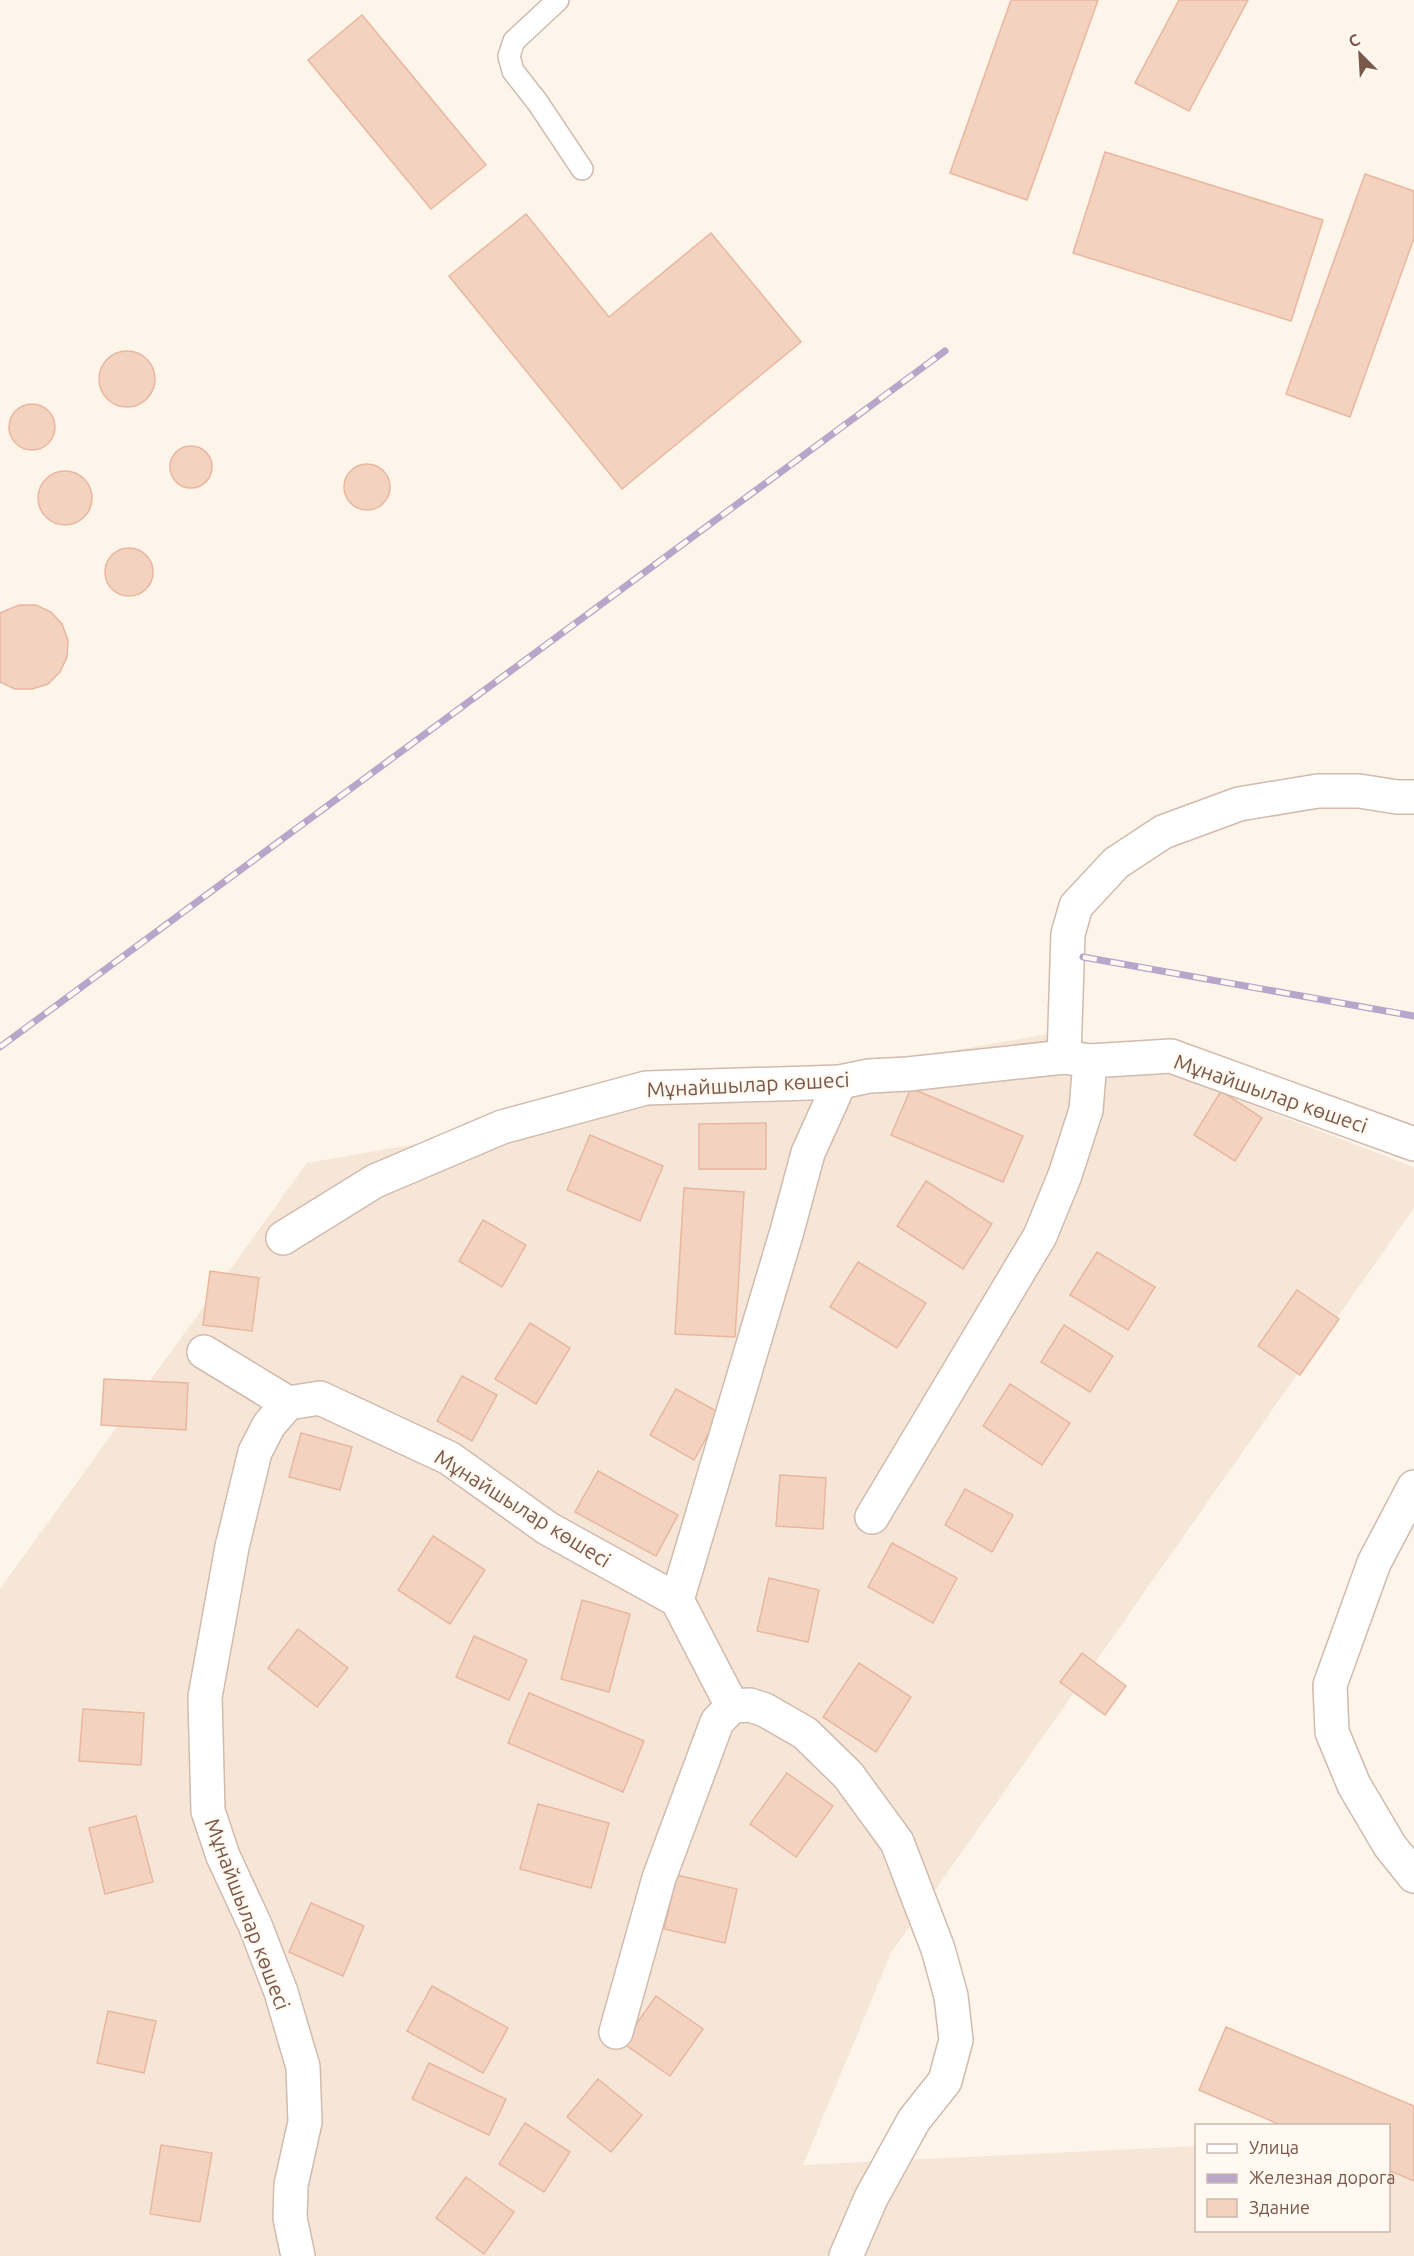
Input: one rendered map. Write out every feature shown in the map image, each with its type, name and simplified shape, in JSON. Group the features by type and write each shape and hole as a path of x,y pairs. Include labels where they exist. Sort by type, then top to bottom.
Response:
{"street":[{"path":"872,1517 1040,1236 1065,1175 1086,1110 1077,1059 1068,934 1076,906 1116,863 1163,832 1239,804 1318,791 1359,791 1397,797 1414,797"},
{"name":"Мұнайшылар көшесі","path":"282,1238 375,1181 502,1127 646,1088 840,1082 869,1076 1077,1059 1171,1056 1414,1144"},
{"path":"732,1706 677,1600 788,1231 808,1153 840,1082"},
{"path":"204,1352 288,1402"},
{"name":"Мұнайшылар көшесі","path":"298,2256 290,2218 291,2186 305,2122 303,2067 280,1992 255,1925 223,1856 208,1811 205,1697 232,1547 255,1452 269,1425 288,1402 320,1398 449,1458 548,1528 677,1600"},
{"path":"1414,1487 1374,1563 1330,1684 1332,1732 1354,1785 1390,1846 1414,1876"},
{"path":"616,2032 658,1878 717,1722 732,1706 750,1705 765,1710 805,1733 848,1775 897,1842 938,1949 951,1996 956,2040 945,2081 914,2120 871,2198 846,2256"}],"lane":[{"path":"558,0 514,41 509,56 513,71 582,169"}],"shaded area":[{"path":"1060,1032 1414,1167 1414,1208 891,1953 803,2165 1195,2146 1195,2232 1390,2232 1390,2136 1414,2135 1414,2256 0,2256 0,1589 307,1163"}],"building":[{"path":"1011,0 1098,0 1027,200 950,173"},
{"path":"1179,0 1248,0 1189,111 1135,83"},
{"path":"362,15 486,165 431,209 308,60"},
{"path":"1105,152 1323,220 1291,321 1073,253"},
{"path":"1365,174 1414,191 1414,238 1350,417 1286,394"},
{"path":"526,214 609,317 711,233 801,342 622,489 449,276"},
{"path":"121,351 133,351 147,359 155,373 153,390 147,399 133,407 121,407 104,395 99,385 99,373 111,356"},
{"path":"32,404 48,411 55,427 48,443 32,450 16,443 9,427 16,411"},
{"path":"191,446 206,452 212,467 206,482 191,488 176,482 170,467 176,452"},
{"path":"367,464 383,471 390,487 383,503 367,510 351,503 344,487 351,471"},
{"path":"60,471 70,471 80,475 88,483 92,498 88,513 80,521 70,525 60,525 50,521 42,513 38,503 38,493 42,483 50,475"},
{"path":"124,548 134,548 149,558 153,572 152,581 143,592 134,596 124,596 109,586 105,577 105,567 115,552"},
{"path":"19,605 36,605 51,612 62,624 68,640 67,657 60,672 48,684 32,689 15,689 0,682 0,613"},
{"path":"911,1088 1023,1136 1003,1182 891,1135"},
{"path":"1221,1091 1262,1118 1235,1161 1194,1135"},
{"path":"766,1123 766,1169 699,1169 699,1124"},
{"path":"590,1135 663,1166 640,1221 567,1190"},
{"path":"926,1181 992,1224 963,1269 897,1226"},
{"path":"684,1188 744,1192 735,1337 675,1334"},
{"path":"483,1220 526,1245 502,1287 459,1261"},
{"path":"1097,1252 1155,1287 1128,1330 1070,1295"},
{"path":"858,1262 926,1303 897,1348 830,1307"},
{"path":"210,1271 259,1278 252,1331 203,1325"},
{"path":"1297,1290 1339,1319 1300,1375 1258,1346"},
{"path":"530,1323 570,1348 536,1404 495,1379"},
{"path":"1064,1325 1113,1356 1090,1392 1041,1362"},
{"path":"462,1376 497,1395 472,1441 437,1421"},
{"path":"104,1379 188,1383 186,1430 101,1425"},
{"path":"1010,1384 1070,1423 1042,1465 983,1426"},
{"path":"676,1389 720,1413 694,1460 650,1435"},
{"path":"301,1433 352,1447 340,1490 289,1477"},
{"path":"598,1471 678,1515 656,1556 575,1512"},
{"path":"780,1475 826,1478 823,1529 776,1526"},
{"path":"965,1489 1013,1515 992,1552 945,1525"},
{"path":"433,1536 485,1570 450,1624 398,1590"},
{"path":"892,1543 957,1578 933,1623 868,1587"},
{"path":"769,1578 819,1590 808,1642 757,1631"},
{"path":"582,1600 630,1614 609,1692 561,1679"},
{"path":"298,1629 348,1668 317,1707 268,1668"},
{"path":"474,1636 527,1660 509,1700 456,1677"},
{"path":"1082,1653 1126,1686 1105,1715 1060,1682"},
{"path":"859,1663 911,1697 876,1752 823,1717"},
{"path":"529,1693 644,1741 623,1792 508,1743"},
{"path":"83,1709 144,1713 141,1765 79,1761"},
{"path":"787,1773 833,1806 796,1857 750,1824"},
{"path":"538,1804 609,1823 591,1888 520,1869"},
{"path":"136,1816 153,1882 105,1894 89,1828"},
{"path":"677,1875 737,1889 725,1943 664,1929"},
{"path":"311,1903 364,1926 343,1976 289,1952"},
{"path":"432,1986 508,2028 483,2073 407,2031"},
{"path":"656,1996 703,2029 670,2076 623,2043"},
{"path":"108,2011 156,2021 144,2073 97,2063"},
{"path":"1226,2027 1414,2106 1414,2181 1390,2171 1390,2124 1278,2124 1199,2090"},
{"path":"429,2063 506,2099 489,2135 412,2099"},
{"path":"598,2079 642,2115 611,2152 567,2117"},
{"path":"525,2123 570,2152 544,2192 499,2164"},
{"path":"161,2145 212,2153 200,2222 150,2214"},
{"path":"466,2177 514,2212 484,2254 436,2218"}],"railway":[{"path":"0,1047 945,351"},
{"path":"1083,957 1414,1016"}]}
